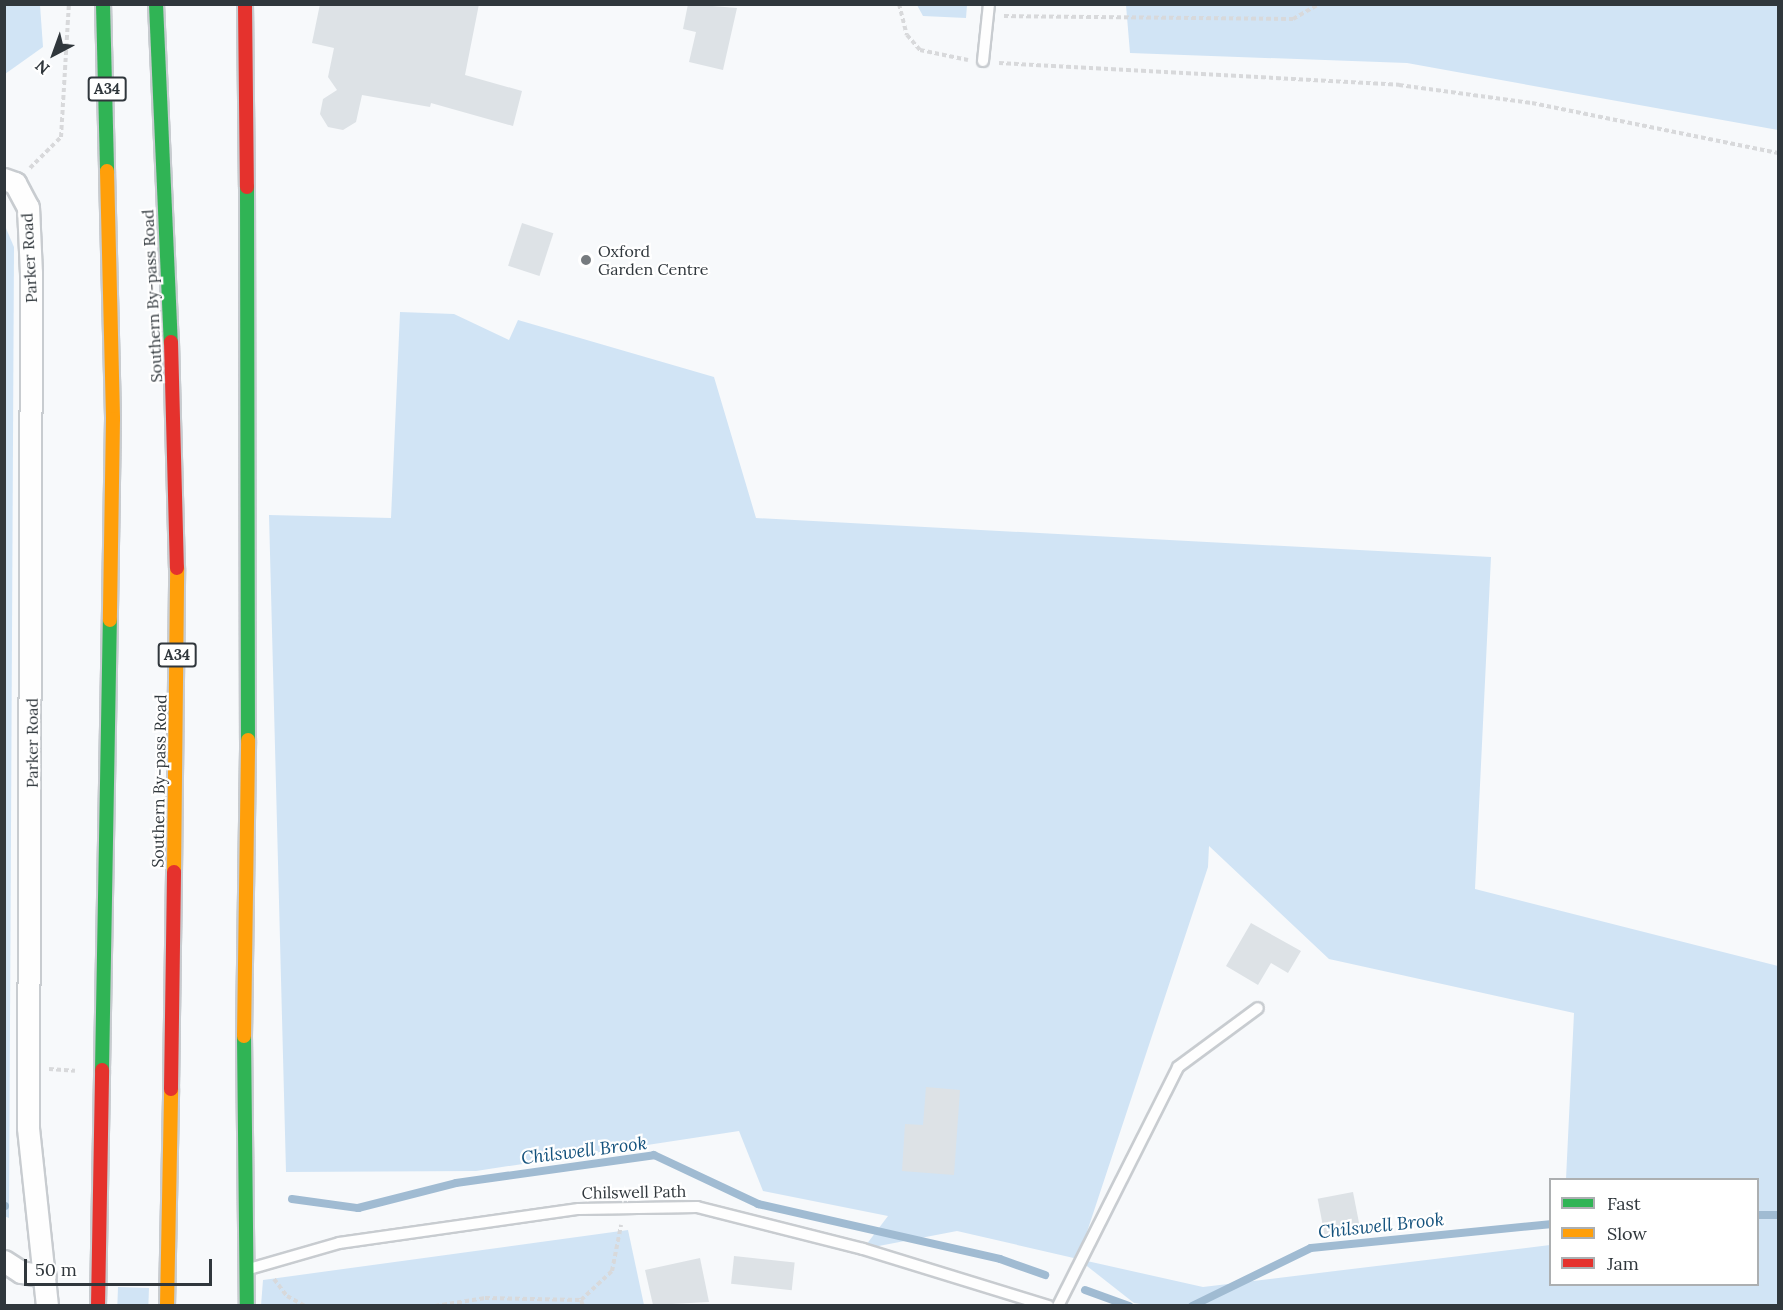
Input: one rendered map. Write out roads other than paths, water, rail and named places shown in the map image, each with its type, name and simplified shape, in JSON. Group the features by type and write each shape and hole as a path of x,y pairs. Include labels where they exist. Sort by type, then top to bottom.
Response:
{"main road":[{"name":"A34","path":"98,1305 113,419 103,4"},
{"name":"Southern By-pass Road","path":"156,4 174,406 178,650 167,1305"},
{"path":"245,4 251,594 243,984 249,1269 247,1305"}],"street":[{"name":"Parker Road","path":"10,181 28,207 31,273 27,1068 28,1128 47,1305"},
{"path":"4,1261 21,1272 45,1276"}],"lane":[{"path":"983,61 988,10"},
{"path":"1058,1305 1178,1067 1258,1008"},
{"name":"Chilswell Path","path":"249,1269 339,1243 579,1209 697,1207 862,1249 1048,1305"}],"waterway":[{"name":"Chilswell Brook","path":"292,1199 358,1208 456,1183 654,1155 758,1204 1000,1259 1045,1275"},
{"name":"Chilswell Brook","path":"1759,1215 1778,1215"},
{"name":"Chilswell Brook","path":"1192,1306 1311,1248 1549,1224"},
{"name":"Chilswell Brook","path":"1085,1290 1129,1306"}],"place":[{"name":"Oxford Garden Centre","path":"586,260"}]}
